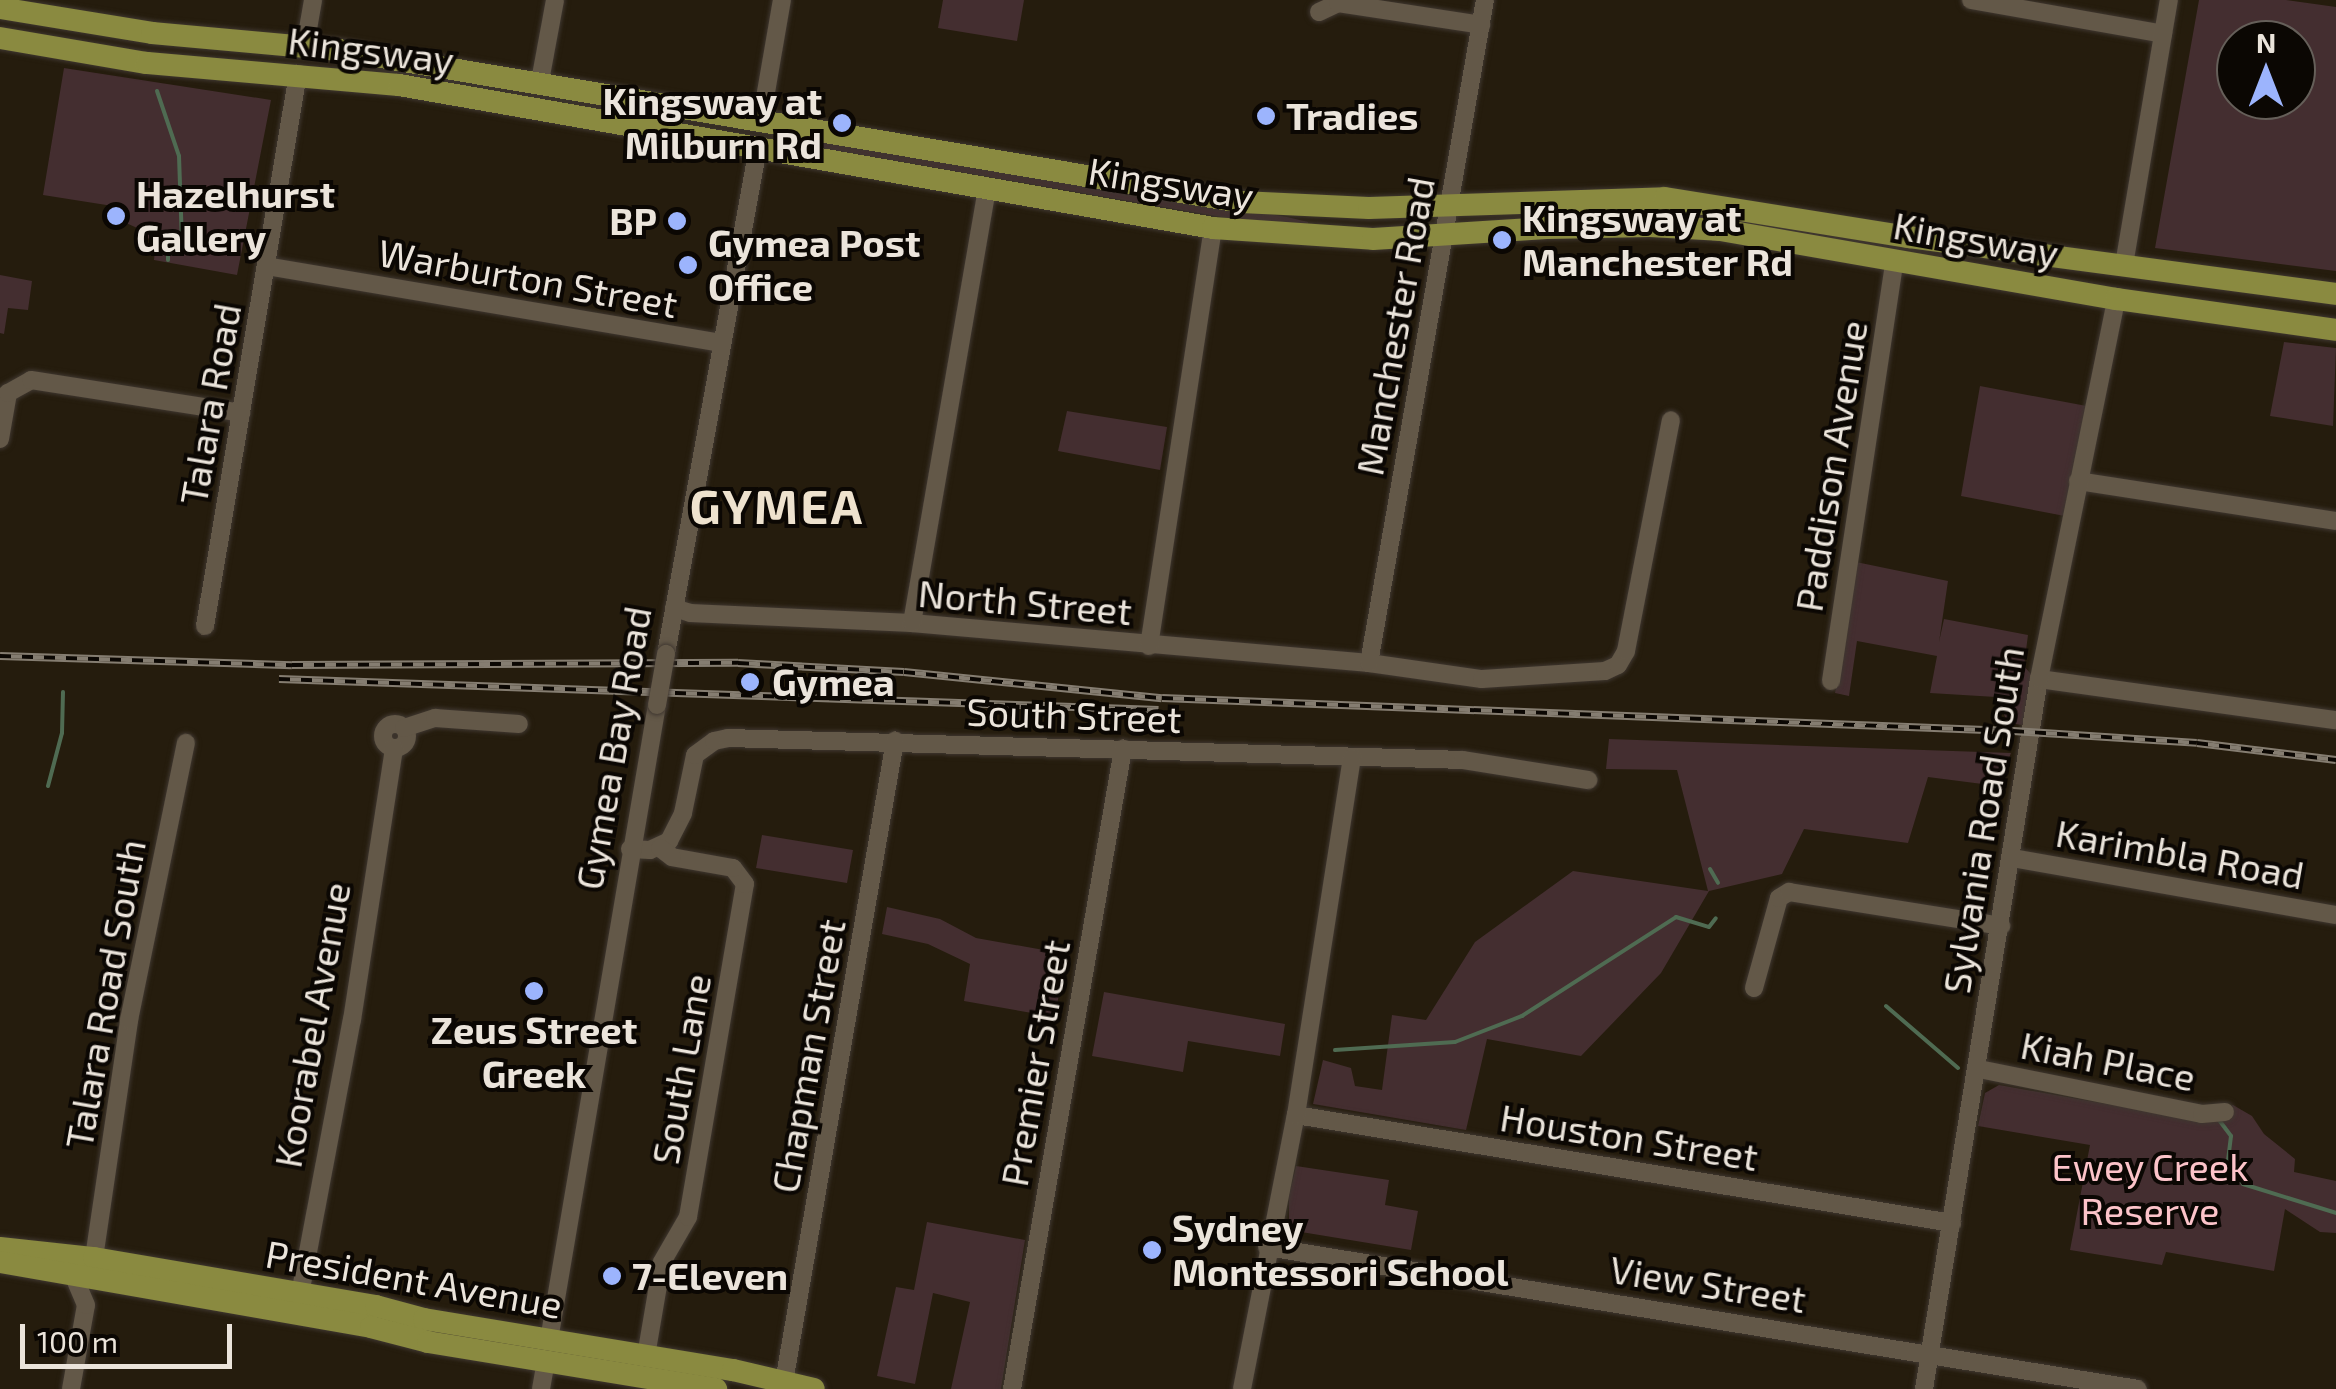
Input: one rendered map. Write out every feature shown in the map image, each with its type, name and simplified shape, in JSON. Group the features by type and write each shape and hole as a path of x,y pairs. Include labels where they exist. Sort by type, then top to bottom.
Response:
{"main road":[{"name":"Kingsway","path":"0,8 152,33 306,46 540,82 1240,202 1326,208 1665,198 2336,294"},
{"name":"Kingsway","path":"0,38 147,63 399,85 1213,228 1328,238 1667,227 1720,230 2116,300 2336,330"},
{"name":"Gymea Bay Road","path":"758,148 761,120"},
{"name":"Sylvania Road South","path":"2116,300 2124,265"},
{"name":"President Avenue","path":"0,1248 94,1258 716,1389"},
{"path":"94,1258 99,1270 151,1281 206,1301"},
{"name":"President Avenue","path":"0,1262 206,1301 298,1304"},
{"name":"President Avenue","path":"547,1351 646,1356 814,1389"}],"street":[{"path":"306,46 313,0"},
{"path":"540,82 555,0"},
{"path":"761,120 782,0"},
{"name":"Manchester Road","path":"1369,663 1485,0"},
{"path":"1971,0 2162,34"},
{"path":"2124,265 2169,0"},
{"path":"1319,12 1338,3 1481,25"},
{"name":"Talara Road","path":"205,626 298,74"},
{"name":"Gymea Bay Road","path":"541,1389 630,850 758,148"},
{"path":"912,623 987,190"},
{"path":"1149,646 1213,228"},
{"name":"Paddison Avenue","path":"1831,681 1895,260"},
{"name":"Warburton Street","path":"266,266 721,343"},
{"name":"Sylvania Road South","path":"1924,1389 1979,1069 2039,678 2116,300"},
{"path":"0,439 8,393 31,380 241,414"},
{"name":"North Street","path":"674,608 690,613 912,623 1369,663 1482,679 1578,676 1618,665 1626,651 1671,420"},
{"path":"2078,481 2336,521"},
{"path":"2039,678 2336,720"},
{"name":"Koorabel Avenue","path":"298,1304 352,1020 394,748 385,743 384,730 391,724 404,728 435,718 519,724"},
{"name":"South Street","path":"660,848 684,813 694,755 714,740 895,741 1463,760 1588,780"},
{"name":"Chapman Street","path":"784,1382 895,741"},
{"name":"Talara Road South","path":"94,1258 129,1020 186,743"},
{"name":"Premier Street","path":"1012,1389 1124,749"},
{"path":"1242,1389 1296,1115 1352,758"},
{"path":"630,850 660,848"},
{"name":"South Lane","path":"646,1356 662,1262 688,1216 745,884 734,868 672,857 660,848"},
{"name":"Karimbla Road","path":"2012,858 2336,915"},
{"path":"1754,988 1779,898 1796,892 2001,926"},
{"name":"Kiah Place","path":"1979,1069 2186,1111 2225,1112"},
{"name":"Houston Street","path":"1296,1115 1952,1223"},
{"name":"View Street","path":"1267,1247 1930,1352 2138,1389"},
{"path":"71,1389 86,1305 73,1275"},
{"path":"86,1305 102,1291 124,1284"}],"green space":[{"path":"943,0 1024,0 1017,41 938,28"},
{"path":"2199,0 2286,0 2336,7 2336,271 2155,248"},
{"path":"64,68 271,100 237,275 154,260 155,249 144,231 117,219 119,207 43,195"},
{"path":"816,140 1287,217 1308,222 1308,226 1227,218 816,147"},
{"path":"0,275 32,281 28,310 8,308 4,334 0,333"},
{"path":"2284,342 2336,348 2333,426 2270,416"},
{"path":"1980,386 2092,407 2070,517 1961,496"},
{"path":"1067,411 1167,427 1160,470 1058,451"},
{"path":"1856,562 1948,581 1939,642 1944,619 2028,635 2024,666 2036,680 2030,726 2008,723 1996,697 1930,693 1937,656 1857,641 1849,696 1835,693"},
{"path":"1609,739 2011,753 1998,786 1928,777 1908,843 1804,829 1782,874 1709,891 1661,973 1581,1056 1487,1039 1466,1130 1313,1104 1323,1060 1351,1068 1355,1086 1382,1090 1392,1015 1426,1020 1475,942 1573,871 1708,891 1677,770 1606,769"},
{"path":"762,835 853,850 847,883 756,868"},
{"path":"887,907 940,919 976,938 1066,954 1055,1017 964,1001 970,964 928,944 882,934"},
{"path":"1104,992 1285,1024 1280,1056 1188,1041 1183,1072 1092,1056"},
{"name":"Ewey Creek Reserve","path":"1999,1085 2202,1121 2233,1105 2252,1116 2264,1134 2295,1159 2294,1172 2336,1181 2336,1233 2320,1232 2285,1209 2274,1271 2166,1252 2162,1265 2070,1250 2090,1145 1978,1126 1985,1093"},
{"path":"1296,1166 1389,1180 1385,1205 1418,1211 1411,1250 1289,1230 1289,1196"},
{"path":"927,1222 1025,1240 1001,1389 951,1389 970,1302 933,1293 915,1384 877,1376 896,1287 914,1290"}],"waterway":[{"path":"157,91 179,156 182,241 168,253 168,260"},
{"path":"48,786 62,733 63,692"},
{"path":"1710,869 1718,883"},
{"path":"1335,1050 1455,1042 1522,1016 1676,917 1709,927 1716,918"},
{"path":"1886,1006 1958,1068"},
{"path":"2219,1120 2231,1136 2228,1160 2243,1184 2336,1213"}],"railway":[{"path":"0,656 292,665 738,663 904,672 1162,698 2013,731 2197,743 2336,760"},
{"path":"279,679 1158,710"}],"place":[{"name":"Tradies","path":"1266,116"},
{"name":"Kingsway at Milburn Rd","path":"842,123"},
{"name":"Hazelhurst Gallery","path":"116,216"},
{"name":"BP","path":"677,221"},
{"name":"Kingsway at Manchester Rd","path":"1502,240"},
{"name":"Gymea Post Office","path":"688,265"},
{"name":"Gymea","path":"750,682"},
{"name":"Zeus Street Greek","path":"534,991"},
{"name":"Sydney Montessori School","path":"1152,1250"},
{"name":"7-Eleven","path":"612,1276"}],"district":[{"name":"GYMEA","path":"777,506"}]}
